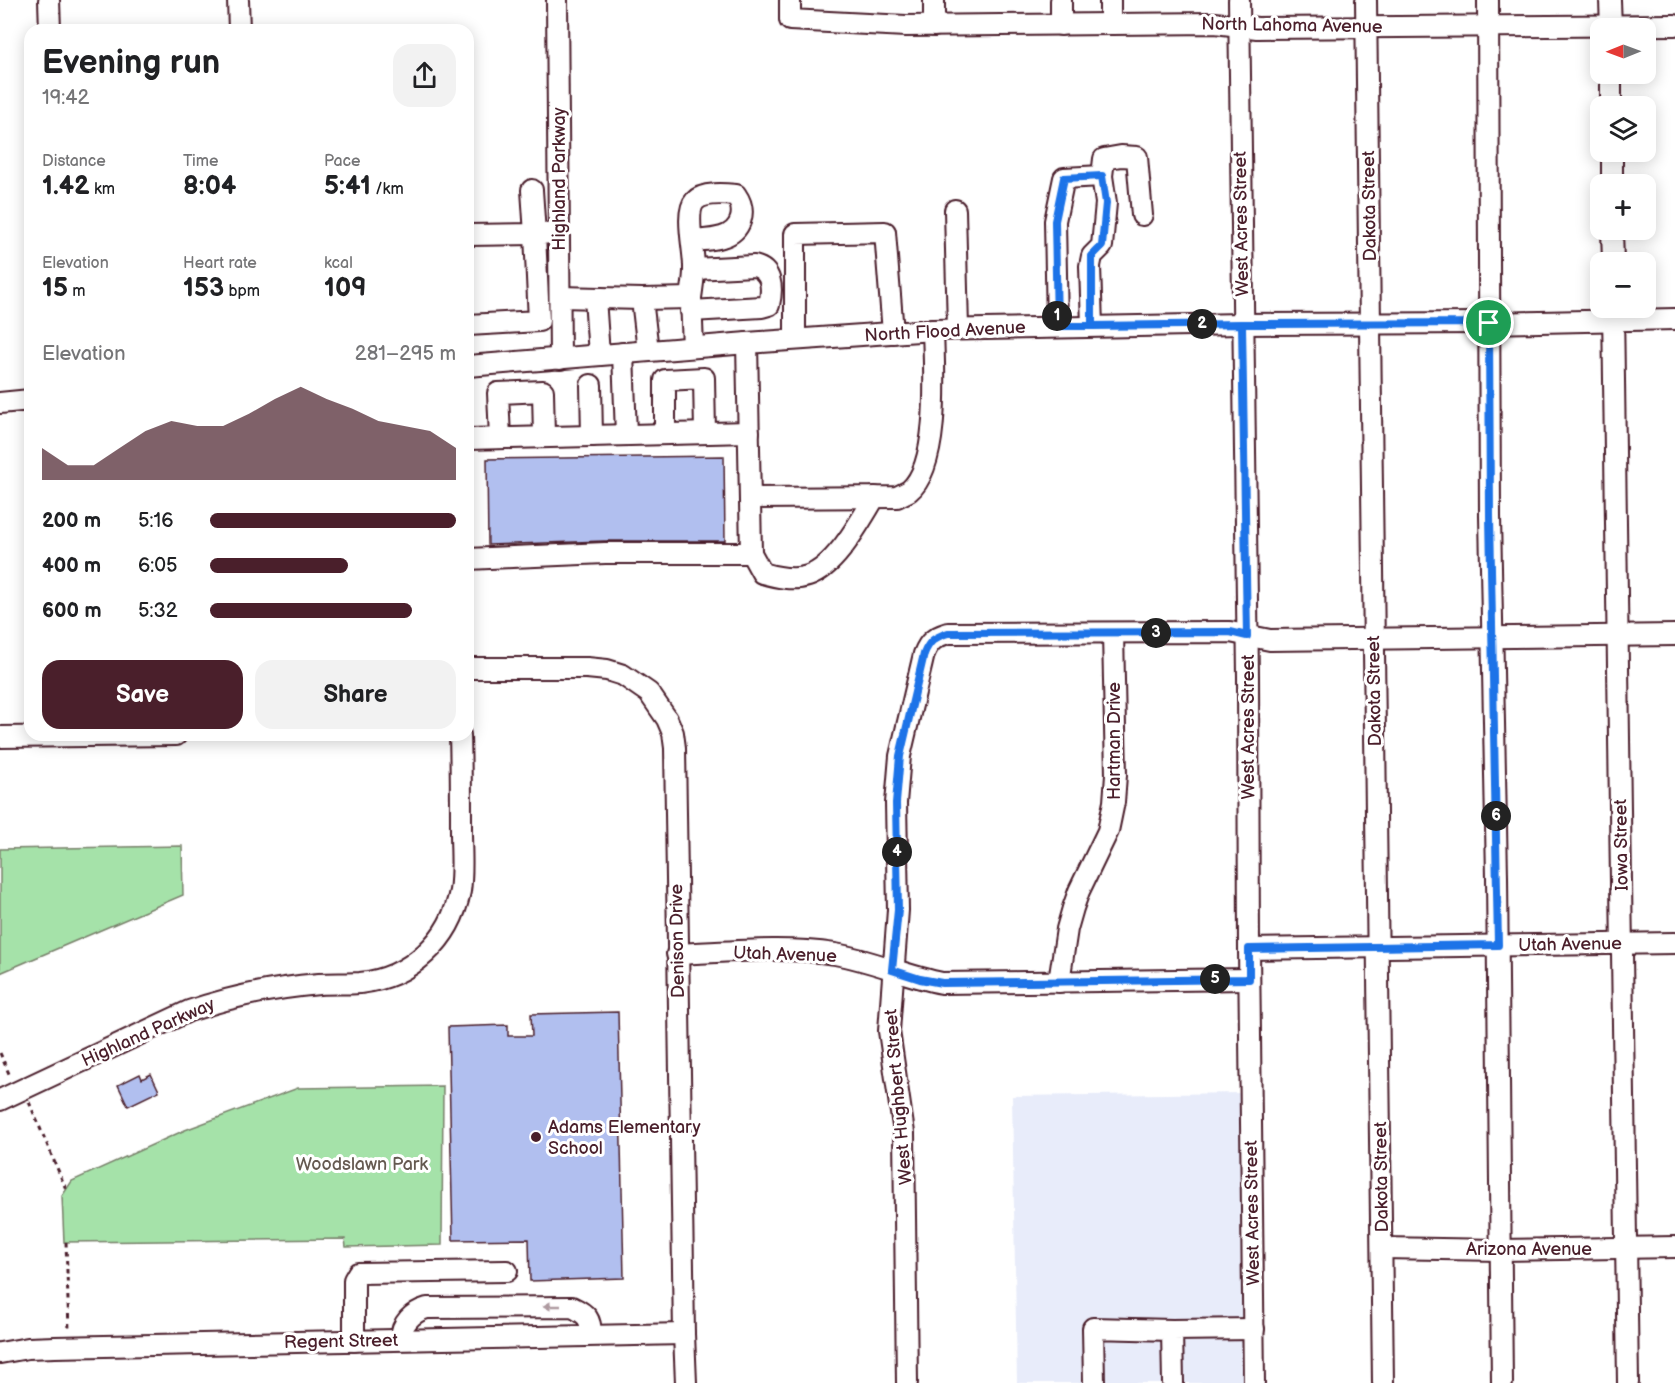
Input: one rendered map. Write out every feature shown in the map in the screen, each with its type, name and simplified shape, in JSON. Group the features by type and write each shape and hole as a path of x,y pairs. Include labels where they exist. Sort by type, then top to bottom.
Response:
{"street":[{"path":"49,0 50,24"},
{"path":"238,0 239,24"},
{"name":"Highland Parkway","path":"557,0 560,358"},
{"name":"North Lahoma Avenue","path":"790,0 790,20 908,26 1215,23 1257,28 1590,27"},
{"path":"934,0 934,26"},
{"path":"1061,0 1061,25"},
{"path":"1110,0 1110,24"},
{"name":"West Acres Street","path":"1239,0 1254,1383"},
{"name":"Dakota Street","path":"1366,0 1383,1383"},
{"path":"1488,0 1492,638 1503,1383"},
{"path":"1610,0 1611,18"},
{"name":"North Lahoma Avenue","path":"1656,26 1675,25"},
{"path":"1092,326 1092,256 1102,246 1105,218 1106,203 1102,176 1104,159 1121,156 1137,157 1142,215"},
{"path":"1057,326 1055,221 1064,178 1102,176"},
{"path":"474,325 539,321 532,189"},
{"path":"955,210 958,329"},
{"path":"795,339 795,234 885,232 893,333"},
{"path":"474,235 559,233"},
{"path":"692,241 693,347"},
{"path":"560,297 642,299 723,309 770,305 769,277 762,268 753,266 694,269"},
{"path":"596,298 599,355"},
{"path":"642,299 648,351"},
{"name":"North Flood Avenue","path":"474,365 933,330 1057,326 1489,323 1590,316"},
{"name":"North Flood Avenue","path":"1656,317 1675,319"},
{"name":"Iowa Street","path":"1613,318 1628,1383"},
{"path":"750,498 897,497 910,490 925,466 935,403 933,330"},
{"path":"747,343 751,553 762,573 780,579 808,576 828,564 855,529 875,497"},
{"path":"623,353 626,435"},
{"path":"665,434 664,380 704,378 705,433"},
{"path":"591,385 592,436"},
{"path":"500,438 498,393 543,391 544,437"},
{"path":"0,403 24,401"},
{"path":"474,439 749,432"},
{"path":"474,559 605,553 751,553"},
{"path":"1113,633 1230,632 1270,640 1675,635"},
{"name":"West Hughbert Street","path":"907,1383 904,1133 890,1041 892,970 898,910 896,803 900,756 924,654 933,638 948,633 1113,633"},
{"name":"Hartman Drive","path":"1059,982 1067,929 1073,908 1083,881 1108,831 1114,802 1116,775 1113,633"},
{"name":"Denison Drive","path":"474,668 565,668 607,670 623,675 638,684 660,706 673,733 676,759 677,954 686,1383"},
{"path":"0,737 24,737"},
{"name":"Highland Parkway","path":"15,1096 189,1011 217,1001 268,990 374,981 399,972 422,958 433,947 451,921 460,891 462,859 460,741"},
{"name":"Utah Avenue","path":"1249,949 1675,943"},
{"name":"Utah Avenue","path":"677,954 749,951 814,952 865,960 920,979 942,983 1249,979"},
{"name":"Arizona Avenue","path":"1382,1248 1500,1251 1675,1247"},
{"path":"354,1341 354,1280 358,1274 507,1271"},
{"path":"401,1339 404,1325 418,1310 427,1308 572,1307 586,1314 591,1322 591,1335"},
{"path":"1094,1383 1093,1328 1254,1329"},
{"path":"1172,1330 1173,1383"},
{"name":"Regent Street","path":"0,1353 28,1348 69,1346 684,1334"}],"path":[{"path":"0,1053 15,1096 66,1189"},
{"path":"66,1242 69,1346"}],"shaded area":[{"path":"1243,1093 1246,1383 1017,1383 1012,1096"}],"green space":[{"path":"182,846 183,895 0,973 0,849"},
{"name":"Woodslawn Park","path":"443,1086 442,1245 346,1247 345,1239 64,1242 62,1196 72,1181 185,1130 298,1088"}],"building":[{"path":"724,456 725,541 604,541 488,545 487,459"},
{"name":"Adams Elementary School","path":"618,1012 624,1278 530,1281 529,1239 453,1240 448,1027 508,1025 508,1036 532,1036 531,1014"},
{"path":"140,1074 142,1079 151,1074 159,1091 128,1106 118,1085"}],"place":[{"name":"Adams Elementary School","path":"536,1137"}],"route":[{"path":"1489,323 1242,324 1140,325 1092,326 1057,326 1055,221 1064,178 1102,176 1106,203 1102,246 1092,256 1090,266 1092,326 1242,324 1247,636 1230,632 948,633 933,638 924,654 900,756 896,803 898,910 892,970 942,983 1249,979 1249,949 1498,945 1489,323"}]}
